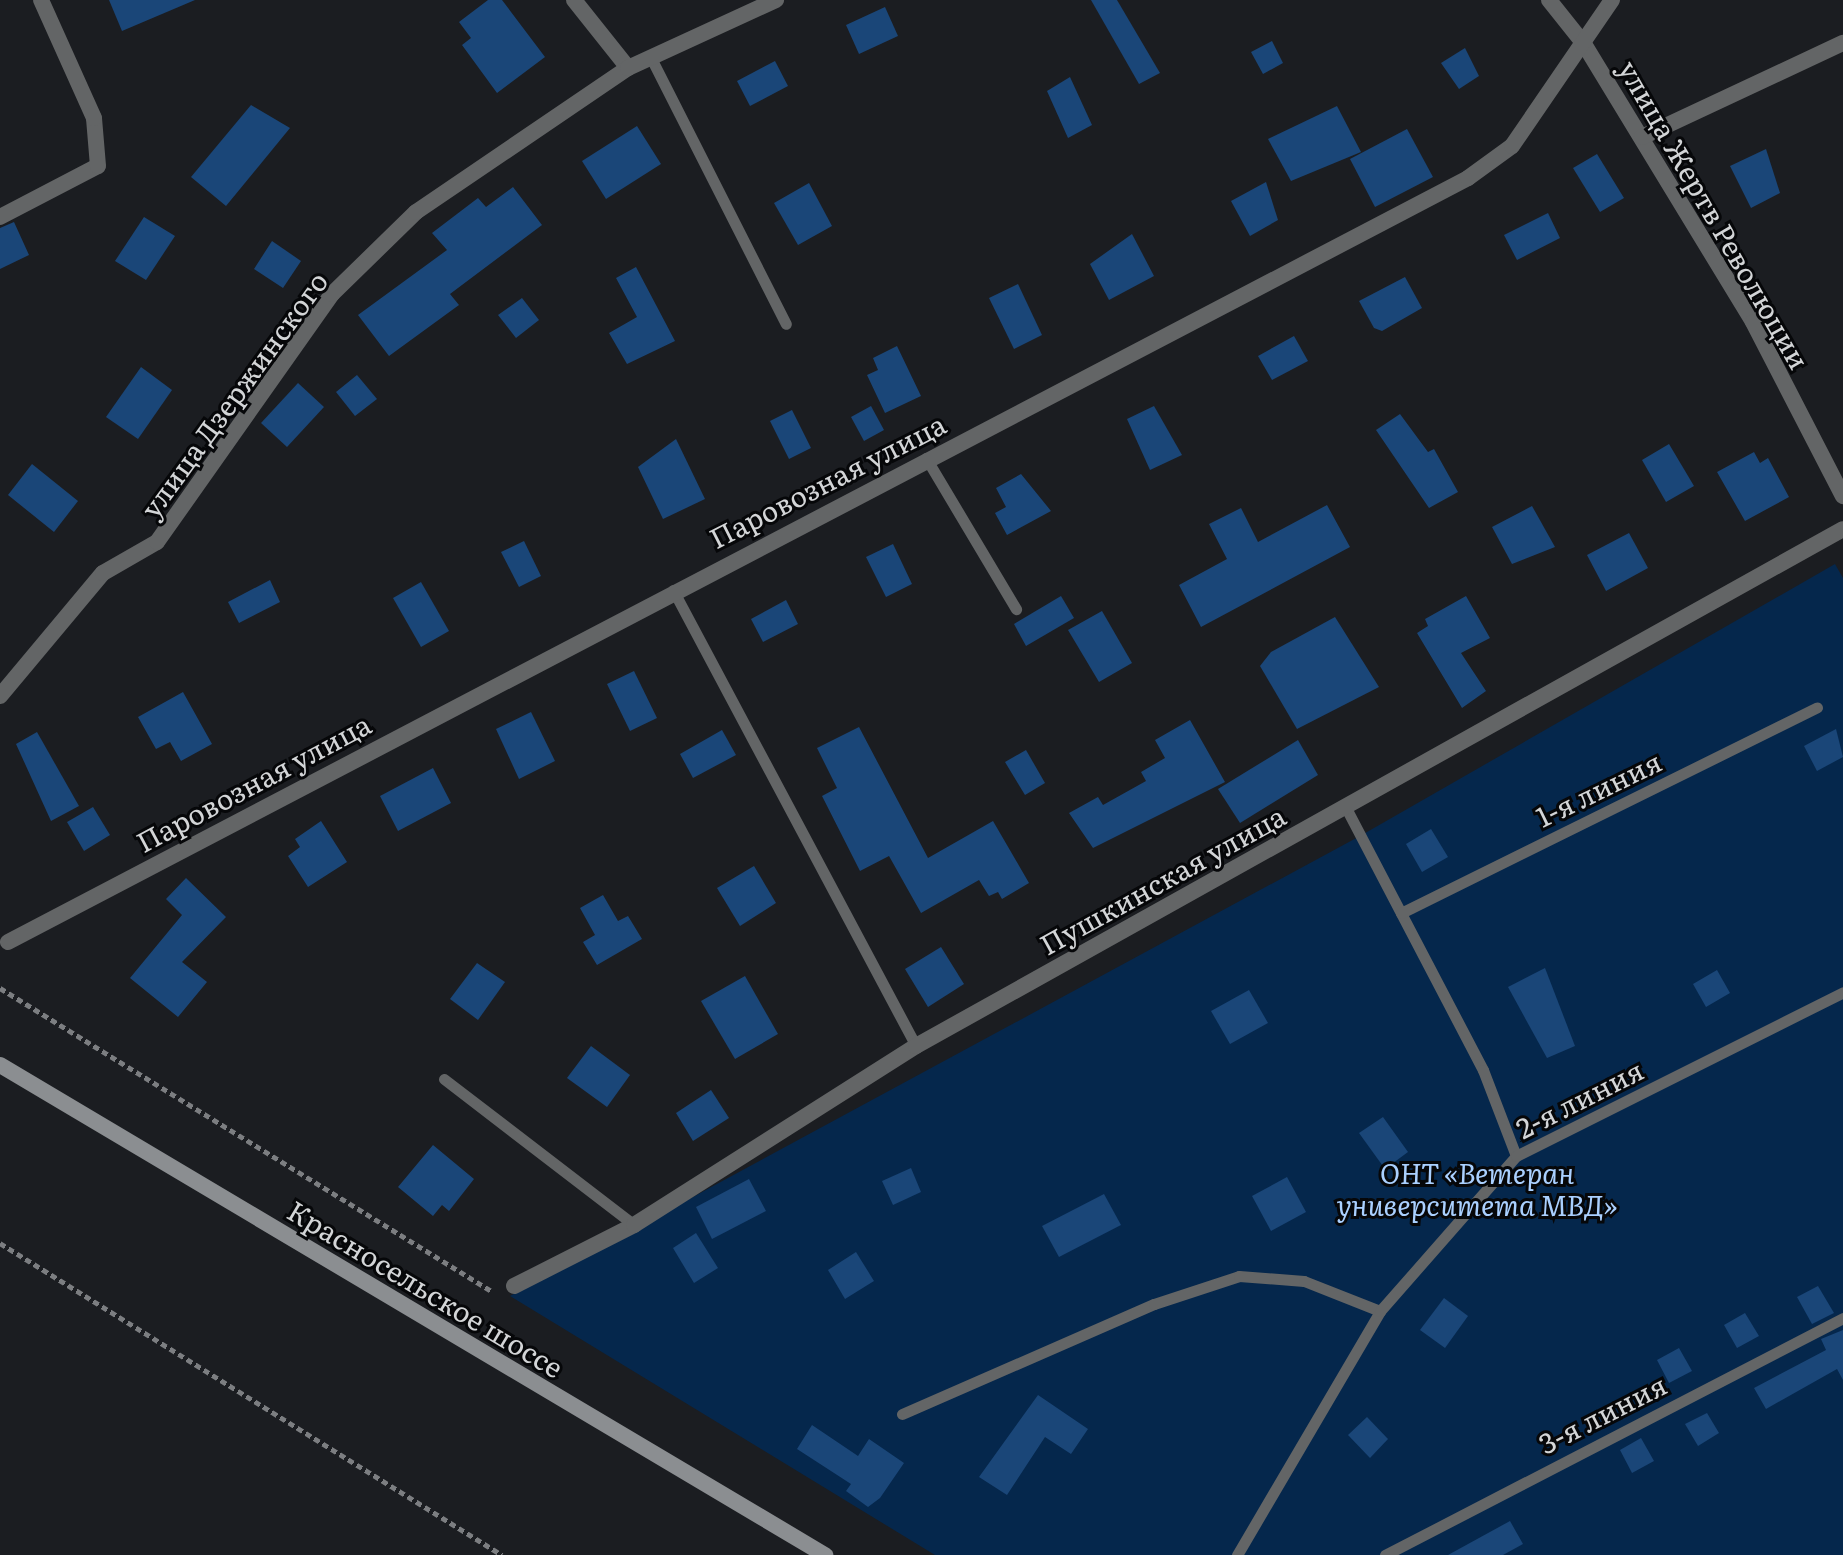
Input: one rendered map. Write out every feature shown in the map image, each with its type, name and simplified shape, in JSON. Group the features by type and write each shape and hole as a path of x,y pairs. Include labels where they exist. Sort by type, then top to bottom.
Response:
{"main road":[{"name":"Красносельское шоссе","path":"0,1065 825,1555"}],"street":[{"path":"0,217 98,166 94,118 41,0"},
{"path":"574,0 628,68"},
{"name":"улица Дзержинского","path":"0,696 103,573 157,542 332,294 416,212 628,68 776,0"},
{"path":"1549,0 1584,44"},
{"name":"Паровозная улица","path":"8,942 673,590 1468,178 1512,146 1612,0"},
{"path":"1642,137 1843,43"},
{"name":"улица Жертв Революции","path":"1584,44 1753,322 1843,496"},
{"name":"Пушкинская улица","path":"509,1293 634,1225 916,1046 1843,529"}],"lane":[{"path":"651,58 786,324"},
{"path":"926,458 1016,609"},
{"path":"673,590 916,1046"},
{"name":"1-я линия","path":"1401,913 1817,707"},
{"path":"1345,806 1483,1070 1516,1156"},
{"name":"2-я линия","path":"1237,1555 1380,1311 1516,1156 1843,992"},
{"path":"444,1079 634,1225"},
{"path":"902,1414 1154,1304 1239,1276 1304,1281 1380,1311"},
{"name":"3-я линия","path":"1385,1555 1843,1318"}],"path":[{"path":"0,988 509,1293"},
{"path":"0,1243 502,1555"}],"green space":[{"name":"ОНТ «Ветеран университета МВД»","path":"1835,564 1843,578 1843,1555 935,1555 510,1296 1360,836"}],"building":[{"path":"109,0 195,0 122,31"},
{"path":"488,0 502,0 545,57 497,93 462,45 471,38 459,22"},
{"path":"1091,0 1117,0 1160,73 1139,84"},
{"path":"885,7 898,36 859,54 846,25"},
{"path":"1272,41 1283,63 1263,74 1251,52"},
{"path":"1465,48 1479,76 1459,89 1441,63"},
{"path":"775,61 788,86 750,106 737,81"},
{"path":"1070,77 1092,125 1068,138 1047,91"},
{"path":"251,105 290,128 226,206 191,177"},
{"path":"1337,106 1361,152 1291,181 1268,139"},
{"path":"637,126 661,164 606,199 582,161"},
{"path":"1407,129 1433,177 1375,207 1350,159"},
{"path":"1766,149 1780,193 1751,208 1730,166"},
{"path":"1597,154 1624,198 1600,212 1573,168"},
{"path":"1266,182 1278,220 1250,236 1231,201"},
{"path":"809,183 832,226 798,245 774,203"},
{"path":"513,187 542,225 450,294 459,305 389,356 358,315 447,250 432,233 478,198 486,207"},
{"path":"1548,213 1560,238 1517,260 1504,235"},
{"path":"144,217 175,236 146,280 115,261"},
{"path":"14,222 29,255 0,269 0,228"},
{"path":"1132,234 1154,276 1109,300 1090,264"},
{"path":"272,241 301,261 283,288 254,269"},
{"path":"636,267 675,341 627,364 609,333 637,317 616,278"},
{"path":"1405,277 1422,308 1382,331 1374,328 1359,301"},
{"path":"1018,284 1042,335 1014,349 989,298"},
{"path":"522,298 539,320 516,338 498,315"},
{"path":"1294,336 1308,361 1272,380 1258,356"},
{"path":"897,346 921,396 885,413 867,375 878,370 873,358"},
{"path":"141,367 172,390 138,439 106,417"},
{"path":"357,375 377,399 355,416 336,392"},
{"path":"298,383 324,407 287,447 261,423"},
{"path":"871,406 884,430 864,441 851,417"},
{"path":"1154,406 1182,455 1150,470 1127,419"},
{"path":"792,410 811,448 789,459 770,421"},
{"path":"1400,414 1428,452 1434,449 1458,492 1429,508 1376,430"},
{"path":"676,439 705,499 663,519 638,467"},
{"path":"1669,444 1694,486 1666,502 1642,460"},
{"path":"1754,452 1760,463 1768,458 1789,497 1745,521 1717,472"},
{"path":"32,464 78,501 54,532 8,495"},
{"path":"1021,474 1051,511 1007,535 995,513 1006,507 996,488"},
{"path":"1327,505 1350,547 1201,627 1179,585 1227,559 1209,524 1241,508 1258,542"},
{"path":"1532,506 1555,547 1512,564 1492,527"},
{"path":"1629,533 1648,568 1606,591 1587,555"},
{"path":"524,541 541,576 519,587 501,552"},
{"path":"893,544 912,584 886,597 866,557"},
{"path":"270,580 280,602 239,623 228,602"},
{"path":"421,582 449,631 421,647 393,598"},
{"path":"1061,596 1074,618 1026,646 1014,624"},
{"path":"1466,596 1490,638 1461,653 1486,691 1462,708 1417,633 1428,626 1425,619"},
{"path":"786,600 798,624 763,642 751,619"},
{"path":"1102,611 1132,663 1099,682 1068,630"},
{"path":"1335,617 1379,687 1297,729 1260,666 1271,652"},
{"path":"634,671 657,718 630,731 607,684"},
{"path":"183,692 212,744 181,761 170,742 156,749 138,717"},
{"path":"531,712 555,761 519,779 496,729"},
{"path":"1190,720 1225,782 1093,848 1069,813 1098,797 1103,805 1146,781 1141,772 1165,758 1155,740"},
{"path":"859,727 928,858 993,821 1029,883 1002,899 998,892 989,896 979,880 921,913 889,856 860,871 822,796 837,788 817,748"},
{"path":"1836,729 1843,757 1817,771 1804,746"},
{"path":"722,730 736,755 693,778 680,754"},
{"path":"37,732 79,806 51,821 16,744"},
{"path":"1298,740 1318,775 1240,823 1218,789"},
{"path":"1026,750 1045,783 1025,795 1005,762"},
{"path":"433,768 451,803 398,831 380,796"},
{"path":"93,807 110,835 84,851 67,822"},
{"path":"321,821 347,862 308,887 288,856 300,847 295,839"},
{"path":"1431,829 1448,857 1422,872 1406,844"},
{"path":"754,866 776,903 740,926 717,888"},
{"path":"186,878 226,917 182,962 207,982 178,1017 130,978 182,915 166,899"},
{"path":"603,895 618,921 628,916 642,939 597,965 583,942 595,935 580,908"},
{"path":"941,947 964,984 928,1007 905,969"},
{"path":"477,963 505,982 478,1020 450,999"},
{"path":"1545,968 1575,1046 1547,1058 1508,987"},
{"path":"1717,970 1730,993 1706,1007 1693,984"},
{"path":"745,976 778,1034 735,1059 701,1001"},
{"path":"1249,990 1268,1023 1230,1044 1211,1011"},
{"path":"591,1046 630,1075 607,1107 567,1078"},
{"path":"711,1090 729,1118 693,1141 676,1113"},
{"path":"1383,1117 1408,1152 1385,1169 1359,1133"},
{"path":"433,1145 474,1179 449,1211 442,1205 433,1216 398,1187"},
{"path":"911,1168 921,1192 893,1205 882,1181"},
{"path":"1287,1177 1306,1212 1271,1231 1252,1196"},
{"path":"749,1179 766,1211 712,1239 696,1207"},
{"path":"1104,1194 1121,1225 1059,1257 1042,1226"},
{"path":"696,1233 718,1268 694,1283 673,1248"},
{"path":"856,1252 874,1281 845,1299 828,1270"},
{"path":"1818,1286 1834,1313 1812,1324 1797,1297"},
{"path":"1444,1298 1468,1316 1445,1348 1420,1330"},
{"path":"1745,1313 1759,1336 1737,1348 1724,1325"},
{"path":"1843,1330 1843,1380 1837,1369 1766,1409 1754,1388 1826,1350 1821,1339"},
{"path":"1679,1348 1692,1371 1669,1383 1657,1360"},
{"path":"1038,1395 1088,1429 1071,1454 1045,1437 1007,1495 979,1477"},
{"path":"1707,1413 1719,1433 1698,1446 1685,1424"},
{"path":"1367,1417 1388,1439 1370,1458 1348,1435"},
{"path":"812,1425 858,1456 869,1439 904,1463 880,1498 868,1507 846,1491 851,1484 797,1449"},
{"path":"1641,1438 1654,1461 1632,1473 1620,1450"},
{"path":"1510,1521 1523,1544 1503,1555 1448,1555"}]}
